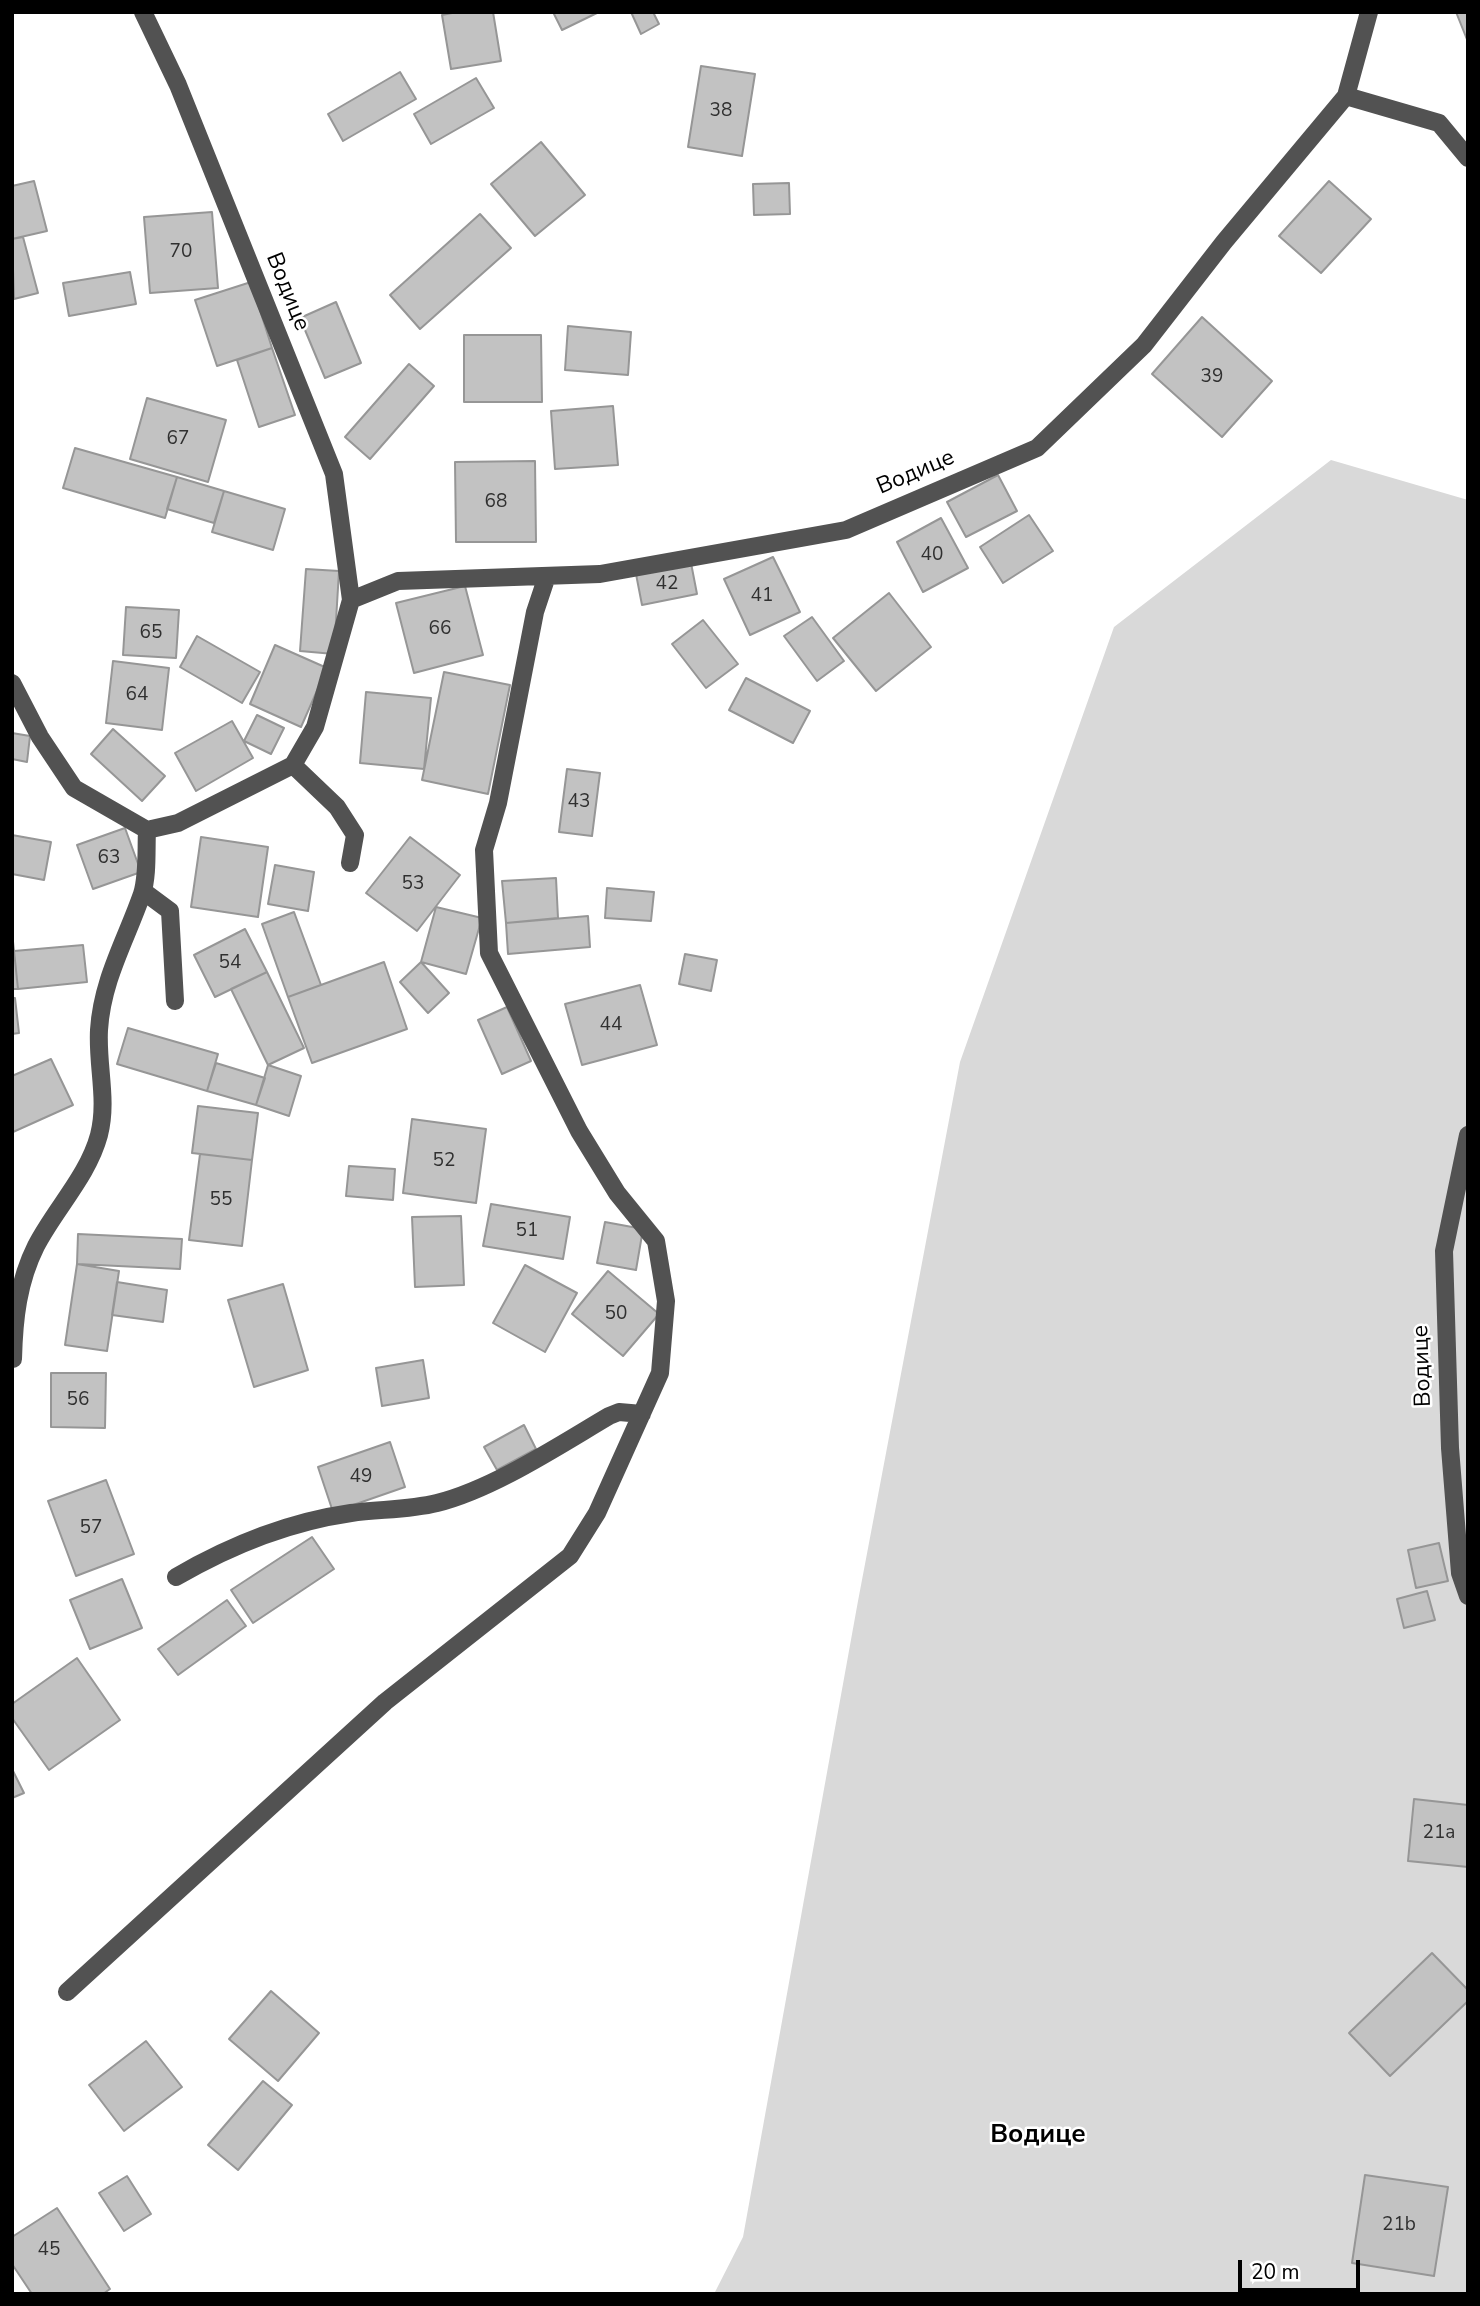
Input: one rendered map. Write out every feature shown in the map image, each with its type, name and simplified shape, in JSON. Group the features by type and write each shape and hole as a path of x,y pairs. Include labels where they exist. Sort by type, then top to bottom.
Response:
{"street":[{"name":"Водице","path":"143,12 178,85 334,474 351,600 315,727 293,765"},
{"name":"Водице","path":"351,600 398,582 600,574 846,530 1037,448 1144,345 1224,242 1346,96 1370,12"},
{"path":"1346,96 1439,123 1468,158"},
{"path":"66,1992 386,1702 570,1556 597,1513 660,1373 666,1301 656,1241 617,1193 579,1131 489,953 484,850 498,803 535,612 547,576"},
{"path":"12,683 40,737 74,788 147,830 178,823 293,765 337,807 355,835 350,863"},
{"path":"13,1359 13,1327 22,1277 37,1244 81,1174 99,1137 104,1096 99,1030 113,961 143,891 147,830"},
{"path":"143,891 170,911 175,1001"},
{"name":"Водице","path":"1468,1135 1444,1251 1450,1448 1460,1573 1468,1596"},
{"path":"176,1577 243,1542 279,1529 328,1517 415,1507 454,1497 542,1456 618,1412 642,1414"}],"shaded area":[{"path":"1331,460 1468,500 1468,2294 714,2294 743,2237 858,1601 960,1062 1114,627"}],"building":[{"path":"457,12 493,12 501,61 451,69 442,15"},
{"path":"553,12 599,12 562,30"},
{"path":"631,12 653,12 659,24 641,34"},
{"path":"1456,12 1468,12 1468,42"},
{"path":"701,66 755,74 742,156 688,147"},
{"path":"400,72 416,99 343,141 328,114"},
{"path":"476,78 494,108 431,144 414,114"},
{"path":"541,142 585,195 535,236 491,184"},
{"path":"34,181 47,231 12,239 12,186"},
{"path":"1329,181 1371,219 1321,273 1279,236"},
{"path":"789,183 790,214 754,215 753,184"},
{"path":"212,212 218,288 150,293 144,217"},
{"path":"480,214 511,248 420,329 390,295"},
{"path":"23,237 38,293 14,299 12,239"},
{"path":"130,272 136,304 69,316 63,283"},
{"path":"251,282 272,348 217,366 195,300"},
{"path":"336,302 361,363 325,378 300,318"},
{"path":"1202,317 1272,381 1222,437 1152,374"},
{"path":"568,326 631,332 628,375 565,370"},
{"path":"464,335 541,335 542,402 464,402"},
{"path":"272,348 295,415 259,427 237,360"},
{"path":"409,364 434,386 370,459 345,437"},
{"path":"147,398 226,420 208,482 130,459"},
{"path":"613,406 618,465 555,469 551,411"},
{"path":"75,448 177,477 165,518 63,488"},
{"path":"535,461 536,542 456,542 455,462"},
{"path":"998,475 1017,511 966,537 947,502"},
{"path":"177,477 224,491 214,523 167,509"},
{"path":"224,491 285,509 273,550 212,532"},
{"path":"1029,515 1053,551 1003,583 980,547"},
{"path":"941,518 968,568 923,592 897,542"},
{"path":"773,557 800,612 750,635 724,579"},
{"path":"691,563 697,594 642,605 636,574"},
{"path":"306,569 339,571 334,654 300,651"},
{"path":"465,586 483,655 414,673 396,603"},
{"path":"889,593 931,647 876,691 833,638"},
{"path":"126,607 179,610 176,658 123,655"},
{"path":"812,617 844,661 817,681 784,636"},
{"path":"703,620 738,664 706,688 672,644"},
{"path":"197,636 260,672 242,703 180,667"},
{"path":"275,645 327,668 301,727 250,704"},
{"path":"113,661 169,668 162,730 106,723"},
{"path":"444,672 510,685 488,794 422,780"},
{"path":"746,678 810,711 793,743 729,710"},
{"path":"366,692 431,698 424,769 360,763"},
{"path":"257,715 284,728 271,754 244,741"},
{"path":"232,721 253,758 196,791 175,753"},
{"path":"113,729 165,776 142,801 91,754"},
{"path":"12,733 30,736 27,762 12,759"},
{"path":"567,769 600,773 592,836 559,832"},
{"path":"125,828 141,872 93,889 77,845"},
{"path":"12,835 51,842 44,880 12,874"},
{"path":"201,837 268,847 258,917 191,907"},
{"path":"410,837 460,875 417,931 366,893"},
{"path":"275,865 314,872 308,911 268,904"},
{"path":"556,878 558,918 506,923 502,881"},
{"path":"607,888 654,892 651,921 605,918"},
{"path":"436,907 482,918 466,974 421,962"},
{"path":"294,912 321,985 288,997 262,924"},
{"path":"588,916 590,947 508,954 506,923"},
{"path":"245,929 267,972 215,997 194,955"},
{"path":"12,932 18,989 12,989"},
{"path":"83,945 87,982 18,989 14,951"},
{"path":"685,954 717,960 711,991 679,984"},
{"path":"384,962 407,1029 312,1063 288,997"},
{"path":"421,962 449,993 428,1013 400,982"},
{"path":"267,972 304,1048 268,1065 231,989"},
{"path":"640,985 657,1045 582,1065 565,1004"},
{"path":"12,998 15,998 19,1033 12,1034"},
{"path":"507,1007 531,1061 502,1074 478,1020"},
{"path":"128,1028 218,1054 207,1091 117,1064"},
{"path":"51,1059 73,1105 13,1132 12,1076"},
{"path":"216,1063 265,1078 256,1105 207,1091"},
{"path":"268,1065 301,1076 289,1116 256,1105"},
{"path":"198,1106 258,1113 252,1160 192,1153"},
{"path":"412,1119 486,1129 476,1203 403,1193"},
{"path":"200,1154 252,1160 242,1246 189,1240"},
{"path":"349,1166 395,1169 393,1200 346,1196"},
{"path":"491,1204 570,1217 563,1259 483,1246"},
{"path":"461,1216 464,1285 415,1287 412,1217"},
{"path":"605,1222 643,1229 636,1270 597,1263"},
{"path":"78,1234 182,1239 180,1269 77,1264"},
{"path":"77,1264 119,1271 107,1351 65,1345"},
{"path":"525,1265 577,1293 545,1352 493,1323"},
{"path":"608,1271 659,1314 623,1356 572,1314"},
{"path":"117,1282 167,1290 163,1322 112,1315"},
{"path":"283,1284 308,1370 254,1387 228,1300"},
{"path":"423,1360 429,1398 382,1406 376,1368"},
{"path":"51,1373 106,1373 105,1428 51,1427"},
{"path":"524,1425 536,1449 497,1470 484,1447"},
{"path":"390,1442 405,1487 333,1512 318,1467"},
{"path":"106,1480 134,1554 76,1576 48,1501"},
{"path":"312,1537 334,1569 253,1623 231,1590"},
{"path":"1439,1543 1448,1581 1416,1588 1408,1550"},
{"path":"122,1579 142,1628 90,1649 70,1600"},
{"path":"1427,1591 1435,1620 1404,1628 1397,1599"},
{"path":"227,1600 246,1626 178,1675 158,1649"},
{"path":"77,1658 120,1720 49,1770 12,1718 12,1704"},
{"path":"12,1769 24,1793 12,1798"},
{"path":"1414,1799 1468,1805 1468,1867 1408,1861"},
{"path":"1432,1953 1468,1990 1468,2001 1390,2076 1349,2033"},
{"path":"271,1991 319,2033 278,2081 229,2039"},
{"path":"146,2041 182,2087 124,2131 89,2085"},
{"path":"263,2081 292,2105 238,2170 208,2145"},
{"path":"1365,2175 1448,2187 1434,2276 1352,2263"},
{"path":"127,2176 151,2214 124,2231 99,2193"},
{"path":"57,2208 110,2289 103,2294 32,2294 12,2264 12,2237"}],"district":[{"name":"Водице","path":"1038,2136"}]}
